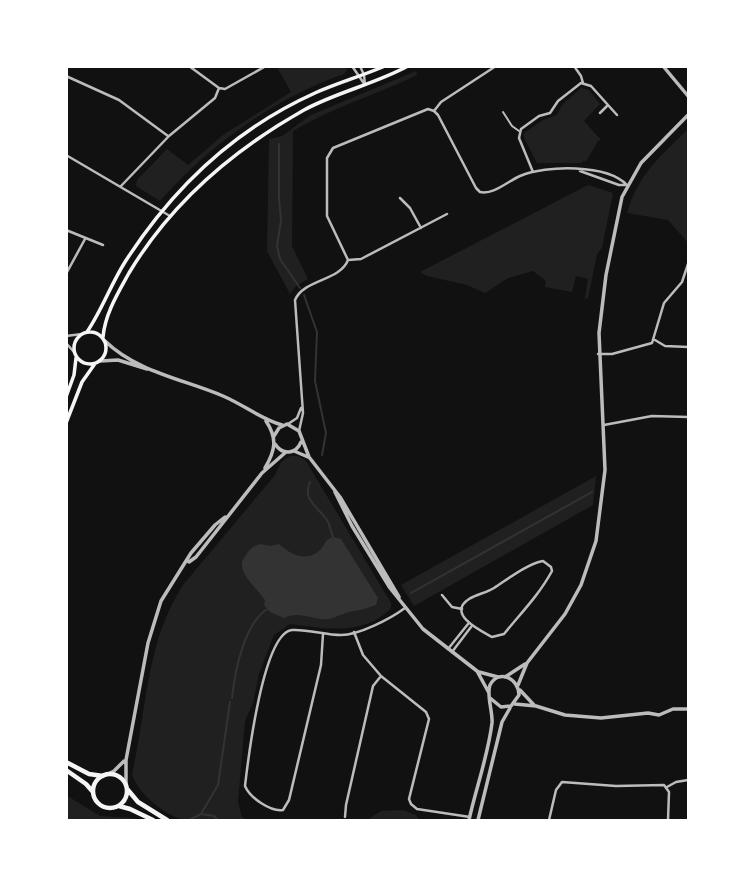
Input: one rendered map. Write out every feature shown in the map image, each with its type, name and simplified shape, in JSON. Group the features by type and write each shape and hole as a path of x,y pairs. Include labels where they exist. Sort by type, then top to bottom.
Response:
{"main road":[{"path":"66,397 75,372 75,342 84,333 125,262 162,211 205,165 267,118 315,93 385,66"},
{"path":"66,423 82,382 107,349 104,339 105,321 124,283 152,238 204,180 247,146 306,109 408,66"},
{"path":"84,333 95,332 104,339"},
{"path":"75,354 85,364 98,363"},
{"path":"66,762 89,774 118,776 138,802 167,821"},
{"path":"66,770 86,784 102,807 119,806 126,799 127,787"},
{"path":"93,793 96,783 104,775"},
{"path":"119,806 153,821"}],"street":[{"path":"188,66 219,88 231,87 266,66"},
{"path":"352,66 365,85"},
{"path":"360,66 365,85"},
{"path":"434,111 441,102 496,66"},
{"path":"574,66 583,83"},
{"path":"663,66 688,96"},
{"path":"66,76 119,100 169,136"},
{"path":"533,172 519,138 519,131 539,116 550,113 558,101 583,83"},
{"path":"583,83 591,86 617,115"},
{"path":"121,186 169,136 215,98 219,88"},
{"path":"600,113 608,105"},
{"path":"348,260 327,216 327,158 330,151 424,110 434,111"},
{"path":"434,111 480,192 490,192 533,172 576,170 619,185 627,185"},
{"path":"478,821 502,722 512,705 527,663 565,614 581,585 593,553 604,494 604,425 598,354 606,275 619,206 627,185 641,163 688,115"},
{"path":"66,155 170,216"},
{"path":"400,198 410,208 421,228"},
{"path":"348,260 361,259 447,214"},
{"path":"66,230 103,245"},
{"path":"66,274 85,239"},
{"path":"299,431 303,405 294,305 296,298 303,289 343,268 348,260"},
{"path":"598,354 612,354 647,345 654,340 664,303 682,282 688,264"},
{"path":"66,336 84,333"},
{"path":"104,339 126,359 223,396 265,419 296,427 309,457 356,523 405,608 423,629 477,671 510,678 536,706"},
{"path":"654,340 665,346 688,347"},
{"path":"66,343 75,354"},
{"path":"98,363 118,360 153,370"},
{"path":"274,436 297,418 303,405"},
{"path":"604,425 652,416 688,417"},
{"path":"262,473 272,456 275,444 265,419"},
{"path":"294,451 302,439"},
{"path":"275,444 286,452"},
{"path":"127,787 126,760 148,643 161,601 187,563 197,557 225,517 262,473 286,452 294,451 309,457"},
{"path":"542,561 551,567 552,571 535,599 516,617 504,634 492,637 470,624 462,609 466,601 489,591 537,562 542,561"},
{"path":"442,595 452,607 462,609"},
{"path":"323,634 321,665 289,800 283,810 277,811 251,795 245,786 250,739 264,678 276,641 284,633 293,630 342,636 386,621 405,608"},
{"path":"450,650 470,624"},
{"path":"354,632 363,656 381,676 426,712 429,719 409,799 411,804 417,808 469,819 492,725 493,709 489,695 492,683 527,663"},
{"path":"477,671 496,706 536,706 565,715 601,718 648,713 659,715 673,709 688,709"},
{"path":"345,817 373,686 381,676"},
{"path":"104,775 114,771 126,760"},
{"path":"667,788 676,782 688,780"},
{"path":"549,821 556,790 562,782 616,786 659,784 669,792 668,821"}],"lane":[{"path":"503,112 512,126 519,131"}],"shaded area":[{"path":"282,66 346,67 347,70 344,74 268,110 244,126 199,161 160,201 136,186 137,180 167,149 188,165 223,135 291,92 278,69"},
{"path":"416,71 417,75 323,115 293,131 292,246 308,279 296,286 290,294 267,251 269,139 282,136 311,115"},
{"path":"581,88 589,90 600,104 584,121 601,140 587,160 580,163 537,163 524,133 543,120 557,115 562,105"},
{"path":"688,129 688,243 668,220 627,213 644,177"},
{"path":"588,185 613,193 588,298 585,299 588,279 576,276 572,292 545,287 546,281 533,271 508,278 485,293 420,272"},
{"path":"290,456 298,456 306,461 391,603 391,608 381,617 357,627 330,629 290,624 274,635 245,721 238,802 242,817 246,820 206,822 177,818 153,802 139,788 132,774 149,676 162,629 183,585 275,475 281,462"},
{"path":"596,476 593,505 414,606 401,585"},
{"path":"333,537 341,539 378,598 376,605 328,619 301,615 284,618 270,612 264,605 265,600 242,568 249,551 261,544 279,544 299,556 310,556"},
{"path":"66,795 100,816 139,820 67,820"},
{"path":"403,810 416,815 419,820 367,820 381,811"}],"waterway":[{"path":"279,144 281,220 277,246 280,259 300,288"},
{"path":"304,295 317,332 315,381 326,433 322,455"},
{"path":"310,482 309,499 327,520 333,537"},
{"path":"411,593 592,492"},
{"path":"232,698 242,648 253,624 269,608"},
{"path":"189,820 201,814 218,785 230,702"},
{"path":"201,814 214,816 218,820"}]}
